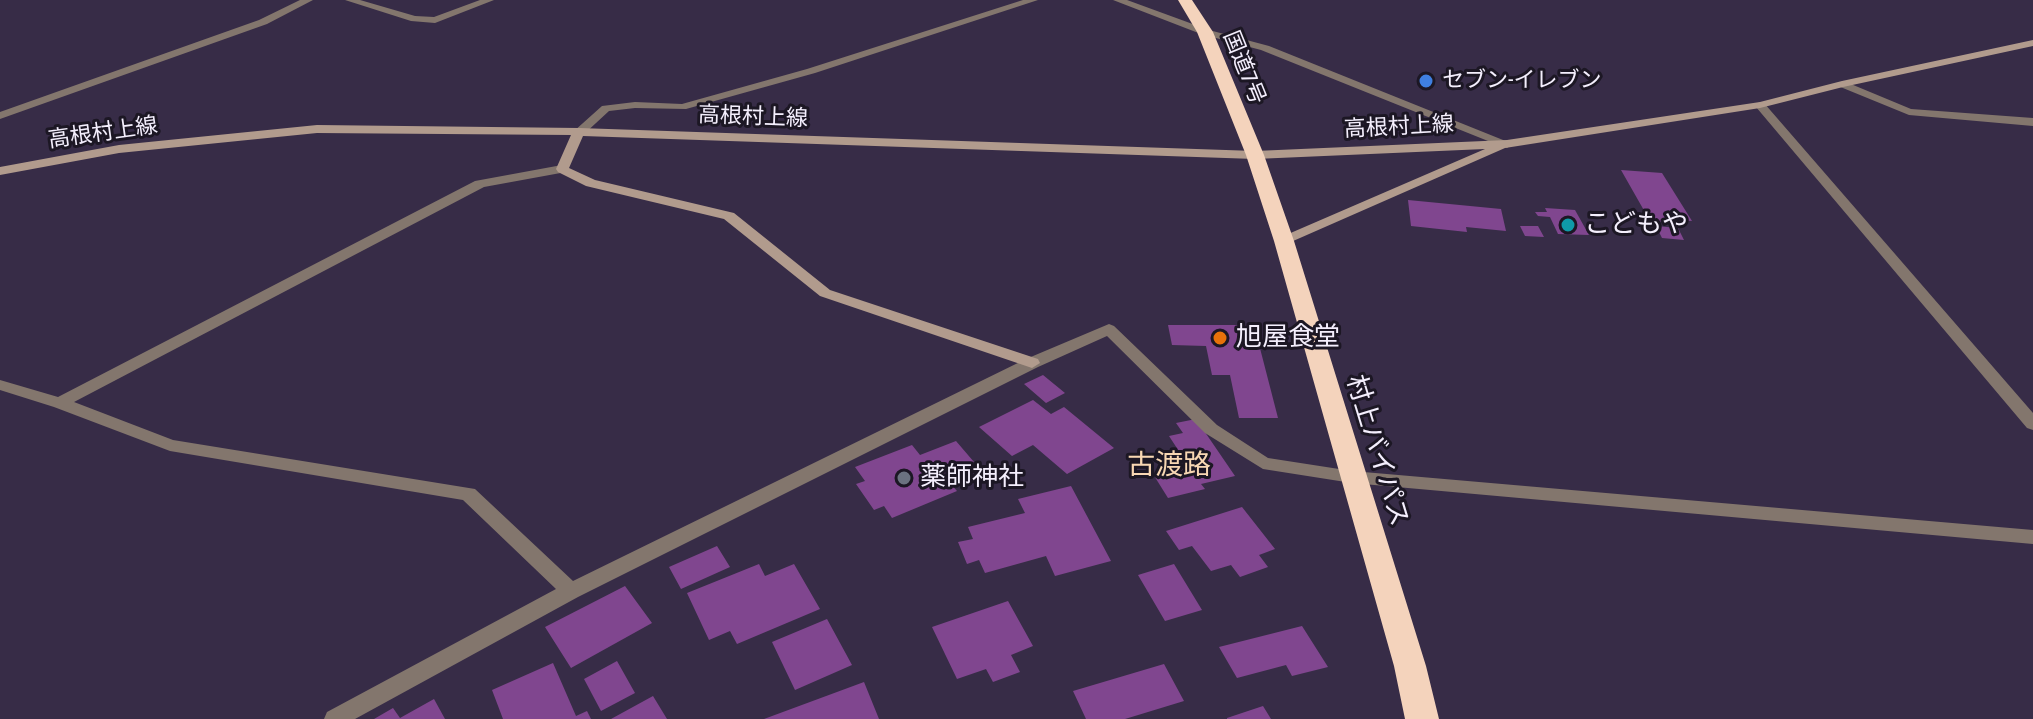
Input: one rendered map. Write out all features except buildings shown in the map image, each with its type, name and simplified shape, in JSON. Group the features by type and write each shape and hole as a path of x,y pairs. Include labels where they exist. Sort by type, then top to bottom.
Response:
{"highway":[{"name":"国道7号","path":"1185,0 1205,32 1255,155"},
{"name":"村上バイパス","path":"1255,155 1284,241 1410,666 1422,719"}],"main road":[{"name":"高根村上線","path":"0,171 119,149 317,129 579,132 1255,155 1507,144 1760,105 2033,43"},
{"path":"579,132 562,169 591,183 729,216 825,293 1032,363"},
{"name":"高根村上線","path":"1284,241 1507,144"}],"street":[{"path":"0,116 263,22 308,0"},
{"path":"350,0 414,19 435,20 489,0"},
{"path":"579,132 606,108 635,105 682,107 811,71 1033,0"},
{"path":"1118,0 1205,32 1265,48 1507,144"},
{"path":"1842,84 1909,112 2033,122"},
{"path":"1760,105 2033,424"},
{"path":"60,403 480,184 562,169"},
{"path":"335,719 571,591 1032,363 1109,329 1211,429 1263,463 1352,477 2033,537"},
{"path":"0,385 60,403 170,445 468,494 571,591"}],"place":[{"name":"セブン-イレブン","path":"1426,81"},
{"name":"こどもや","path":"1568,225"},
{"name":"旭屋食堂","path":"1220,338"},
{"name":"薬師神社","path":"904,478"}],"district":[{"name":"古渡路","path":"1169,467"}]}
